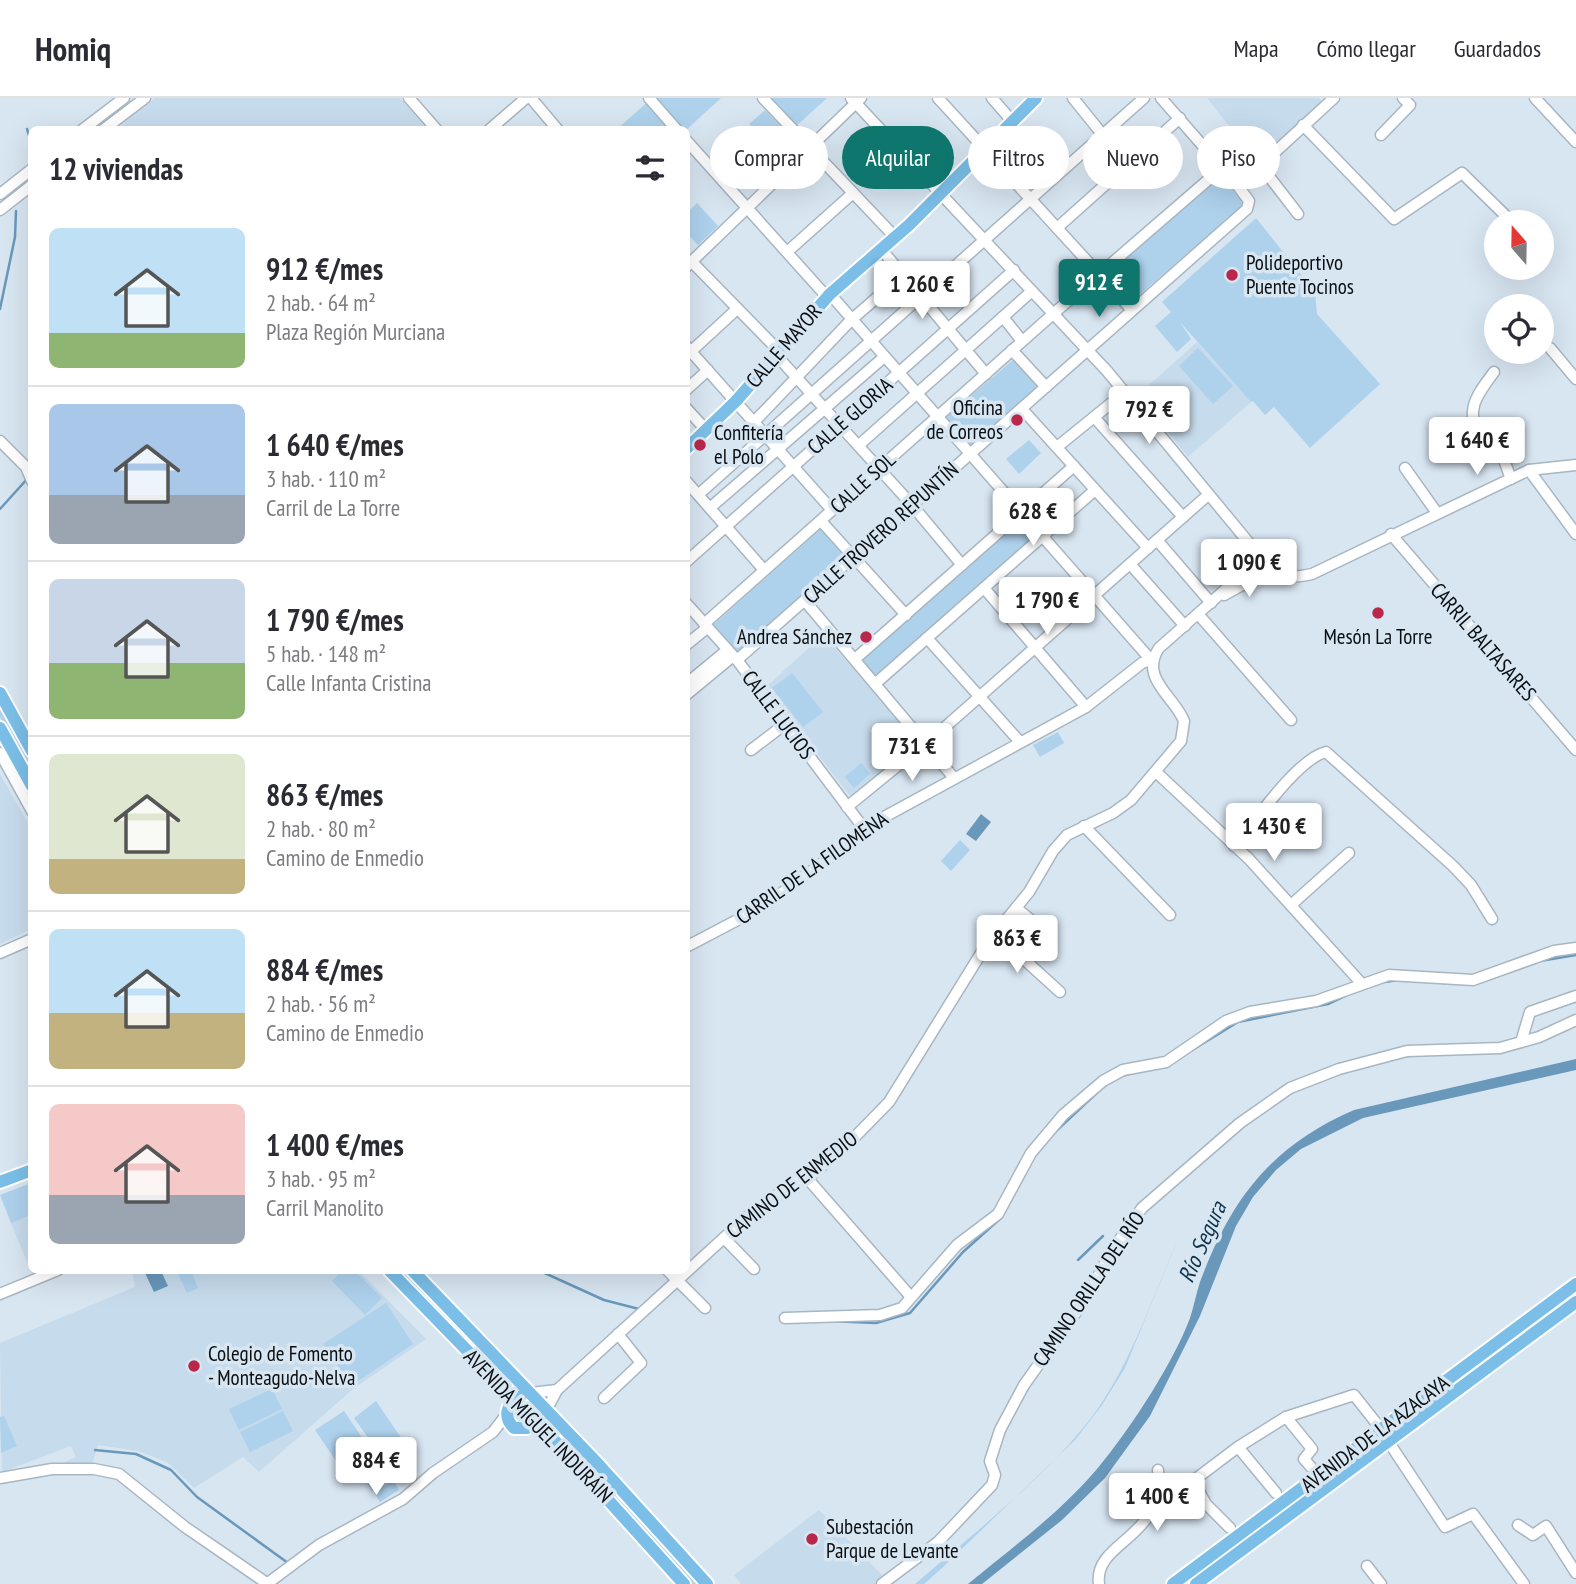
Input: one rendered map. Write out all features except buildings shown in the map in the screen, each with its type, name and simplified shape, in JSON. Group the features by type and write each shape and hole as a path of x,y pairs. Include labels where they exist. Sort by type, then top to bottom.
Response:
{"main road":[{"name":"CALLE MAYOR","path":"1007,126 1036,98"},
{"name":"CALLE MAYOR","path":"690,446 736,401 828,295 895,237 968,165"},
{"path":"0,693 28,744"},
{"path":"0,728 28,779"},
{"path":"0,1182 28,1172"},
{"name":"AVENIDA MIGUEL INDURÁIN","path":"393,1274 537,1422 684,1584"},
{"name":"AVENIDA MIGUEL INDURÁIN","path":"416,1274 547,1409 707,1584"},
{"name":"AVENIDA DE LA AZACAYA","path":"1173,1584 1576,1284"},
{"name":"AVENIDA DE LA AZACAYA","path":"1196,1584 1576,1302"},
{"path":"531,1392 515,1400 506,1415 514,1428 527,1428 537,1422 547,1409"}],"street":[{"path":"87,126 124,98"},
{"path":"108,126 145,98"},
{"path":"409,98 434,126"},
{"path":"494,126 529,98 554,126"},
{"path":"649,98 674,126"},
{"path":"763,98 789,126"},
{"path":"938,98 968,131"},
{"path":"992,98 1012,121"},
{"path":"1073,98 1096,126"},
{"path":"1111,126 1143,98"},
{"path":"1161,98 1197,137"},
{"path":"1381,135 1410,105 1403,98"},
{"path":"1535,98 1576,142"},
{"path":"1280,147 1330,99"},
{"path":"828,130 856,100 1125,392 1261,558 1271,569 1285,577 1312,574 1529,470 1576,465"},
{"path":"94,126 110,108"},
{"path":"1057,228 1180,118"},
{"path":"1303,125 1394,219 1462,173 1500,210"},
{"path":"690,144 710,166"},
{"path":"699,494 868,341 987,240 1083,151"},
{"path":"828,167 895,237"},
{"path":"0,194 28,172"},
{"path":"0,211 28,188"},
{"path":"731,189 851,320 1152,660 1159,648 1261,558"},
{"path":"690,264 768,189"},
{"path":"1023,189 1132,310"},
{"name":"CALLE SOL","path":"690,641 764,570 1198,189"},
{"name":"CALLE TROVERO REPUNTÍN","path":"732,656 805,601 1247,209 1249,201 1240,189"},
{"path":"1279,189 1298,214"},
{"path":"787,252 853,193"},
{"path":"881,249 986,374"},
{"path":"690,266 737,309 778,354 962,565"},
{"name":"CALLE GLORIA","path":"690,558 1014,270"},
{"path":"754,421 851,320 903,275"},
{"path":"859,445 1032,291"},
{"path":"690,349 737,309"},
{"path":"1003,317 1022,341"},
{"path":"1012,350 1046,387"},
{"path":"690,353 780,449 832,510"},
{"path":"1554,353 1576,379"},
{"path":"711,507 883,358"},
{"path":"690,386 708,370"},
{"path":"1494,372 1472,403 1471,420 1476,438 1500,449 1511,479"},
{"path":"1057,447 1125,392"},
{"path":"1022,408 1148,548"},
{"path":"690,412 707,431"},
{"path":"1094,417 1183,517"},
{"path":"0,441 28,472"},
{"path":"855,659 1074,466"},
{"path":"1405,468 1437,513"},
{"path":"1529,470 1576,534"},
{"path":"690,485 764,570"},
{"path":"876,683 1095,490"},
{"path":"847,807 980,697 1208,495"},
{"path":"821,521 906,615"},
{"name":"CARRIL BALTASARES","path":"1391,534 1576,750"},
{"path":"1157,540 1212,603"},
{"path":"1130,564 1185,626"},
{"path":"1212,603 1271,569"},
{"path":"984,588 1086,707"},
{"path":"805,601 954,778"},
{"name":"CALLE LUCIOS","path":"690,608 732,656 866,830"},
{"path":"1198,614 1291,720"},
{"path":"927,638 1020,742"},
{"path":"690,682 732,656"},
{"path":"690,692 732,656"},
{"name":"CARRIL DE LA FILOMENA","path":"690,945 764,906 866,830 954,778 1086,707 1142,663 1152,660"},
{"name":"CAMINO DE ENMEDIO","path":"690,1269 749,1215 788,1187 807,1178 849,1143 889,1102 995,933 1016,908 1053,851 1068,835 1084,825 1124,807 1181,741 1185,727 1182,715 1158,684 1152,660"},
{"path":"751,750 785,724"},
{"path":"1234,845 1297,772 1314,756 1326,752 1471,884 1492,919"},
{"path":"0,753 28,804"},
{"path":"1156,772 1234,845 1362,984"},
{"path":"1084,825 1170,915"},
{"path":"1291,905 1349,853"},
{"path":"1009,947 1031,920 1016,908"},
{"path":"995,933 1060,992"},
{"path":"0,953 28,941"},
{"path":"785,1318 880,1315 901,1308 957,1245 998,1214 1031,1153 1063,1115 1103,1081 1123,1070 1166,1062 1226,1021 1250,1012 1317,1001 1389,975 1410,974 1452,981 1473,980 1554,951 1576,948"},
{"path":"1521,1042 1530,1012 1576,996"},
{"name":"CAMINO ORILLA DEL RÍO","path":"882,1584 938,1542 992,1485 995,1475 990,1461 1000,1430 1024,1385 1087,1297 1119,1241 1142,1208 1240,1123 1290,1088 1339,1069 1407,1052 1500,1048 1539,1037 1576,1021"},
{"path":"807,1178 911,1297"},
{"path":"724,1238 754,1269"},
{"path":"0,1294 48,1274"},
{"path":"670,1274 705,1308"},
{"name":"CAMINO DE ENMEDIO","path":"547,1409 557,1390 685,1274"},
{"path":"604,1398 641,1363 618,1334"},
{"path":"531,1392 557,1390"},
{"path":"1230,1528 1206,1504 1193,1481 1238,1447 1286,1418 1354,1395 1381,1429"},
{"path":"0,1479 28,1471 63,1469 94,1469 119,1474 185,1527 268,1584 319,1545 403,1499 433,1473 493,1432 506,1415"},
{"path":"1286,1418 1312,1449 1304,1459 1311,1467"},
{"path":"493,1432 514,1428"},
{"path":"1388,1441 1445,1527 1473,1514 1524,1584"},
{"path":"1238,1447 1276,1493"},
{"path":"1099,1584 1098,1572 1110,1552 1149,1520 1158,1495 1158,1470"},
{"path":"1158,1495 1177,1511"},
{"path":"1518,1525 1533,1535 1546,1527 1576,1573"},
{"path":"1367,1566 1381,1584"}],"shaded area":[{"path":"155,98 400,98 425,126 121,126"},
{"path":"652,98 721,98 690,126 620,126"},
{"path":"766,98 827,98 796,126 792,126"},
{"path":"1207,98 1319,98 1323,103 1280,138 1280,126 1229,126"},
{"path":"765,110 780,126 751,126 749,124"},
{"path":"1207,189 1232,189 1245,204 1133,300 1109,273"},
{"path":"697,203 718,226 698,245 690,236 690,210"},
{"path":"1256,218 1315,292 1317,314 1380,384 1310,448 1274,407 1265,415 1251,402 1180,322 1191,339 1177,352 1155,326 1171,312 1162,302"},
{"path":"1197,342 1251,402 1188,457 1138,395"},
{"path":"1198,348 1233,386 1213,404 1179,366"},
{"path":"1014,359 1036,384 1036,388 970,448 945,418"},
{"path":"1029,440 1041,453 1019,474 1006,459"},
{"path":"1021,519 1036,536 875,678 861,661"},
{"path":"823,527 849,556 738,654 712,626"},
{"path":"823,635 916,739 916,743 854,796 850,796 766,687"},
{"path":"792,673 823,712 803,727 772,688"},
{"path":"0,706 28,758 28,769 0,717"},
{"path":"1058,732 1064,743 1040,757 1033,745"},
{"path":"861,763 870,774 854,788 845,777"},
{"path":"0,774 28,823 28,930 0,944"},
{"path":"981,814 991,822 976,841 966,834"},
{"path":"960,840 970,850 951,871 941,861"},
{"path":"1576,1059 1576,1070 1363,1118 1301,1149 1276,1170 1253,1197 1236,1226 1200,1316 1150,1416 1105,1478 1062,1520 982,1584 968,1584 1074,1494 1116,1444 1152,1391 1183,1335 1200,1282 1225,1225 1240,1201 1277,1158 1299,1140 1354,1110"},
{"path":"28,1184 28,1216 11,1223 0,1195"},
{"path":"28,1216 28,1264 11,1223"},
{"path":"1178,1239 1125,1368 1102,1405 1075,1440 1051,1463 1081,1431 1111,1388 1133,1346"},
{"name":"Colegio de Fomento - Monteagudo-Nelva","path":"133,1274 362,1274 426,1339 353,1389 259,1472 243,1457 194,1488 167,1462 138,1451 98,1445 92,1464 63,1463 76,1457 71,1446 2,1472 0,1343 135,1287"},
{"path":"145,1274 162,1274 168,1286 154,1292"},
{"path":"178,1274 192,1274 198,1288 187,1293"},
{"path":"339,1274 358,1274 382,1298 365,1315 332,1281"},
{"path":"400,1274 407,1274 514,1387 512,1388"},
{"path":"386,1303 413,1344 351,1386 323,1344"},
{"path":"272,1389 282,1409 239,1430 229,1409"},
{"path":"376,1401 406,1445 385,1461 354,1418"},
{"path":"283,1411 293,1431 250,1452 240,1432"},
{"path":"344,1411 374,1455 345,1474 315,1430"},
{"path":"4,1416 17,1446 1,1453 0,1417"},
{"path":"548,1418 699,1584 692,1584 543,1422"},
{"path":"377,1456 383,1466 364,1478 358,1469"},
{"path":"385,1469 391,1478 372,1491 366,1481"},
{"path":"393,1480 399,1490 380,1502 374,1493"},
{"path":"1014,1498 924,1584 915,1584 988,1522"},
{"path":"819,1510 885,1578 877,1584 741,1584 734,1575"}],"waterway":[{"path":"0,309 15,237 16,211"},
{"path":"0,509 28,478"},
{"path":"1540,961 1576,955"},
{"path":"1478,983 1498,976"},
{"path":"1384,982 1399,980"},
{"path":"1443,983 1468,984"},
{"path":"1189,1052 1238,1022 1328,1004 1349,994"},
{"path":"1121,1076 1138,1072"},
{"path":"1055,1132 1101,1089"},
{"path":"828,1321 876,1323 910,1313 963,1252 1002,1217"},
{"path":"1078,1260 1103,1236"},
{"path":"547,1274 604,1300 639,1309"},
{"path":"95,1450 136,1454 171,1470 197,1497 288,1563"}],"place":[{"name":"Polideportivo Puente Tocinos","path":"1232,275"},
{"name":"Oficina de Correos","path":"1017,420"},
{"name":"Confitería el Polo","path":"700,445"},
{"name":"Mesón La Torre","path":"1378,613"},
{"name":"Andrea Sánchez","path":"866,637"},
{"name":"Colegio de Fomento - Monteagudo-Nelva","path":"194,1366"},
{"name":"Subestación Parque de Levante","path":"812,1539"}],"water label":[{"name":"Río Segura","path":"1202,1242"}]}
